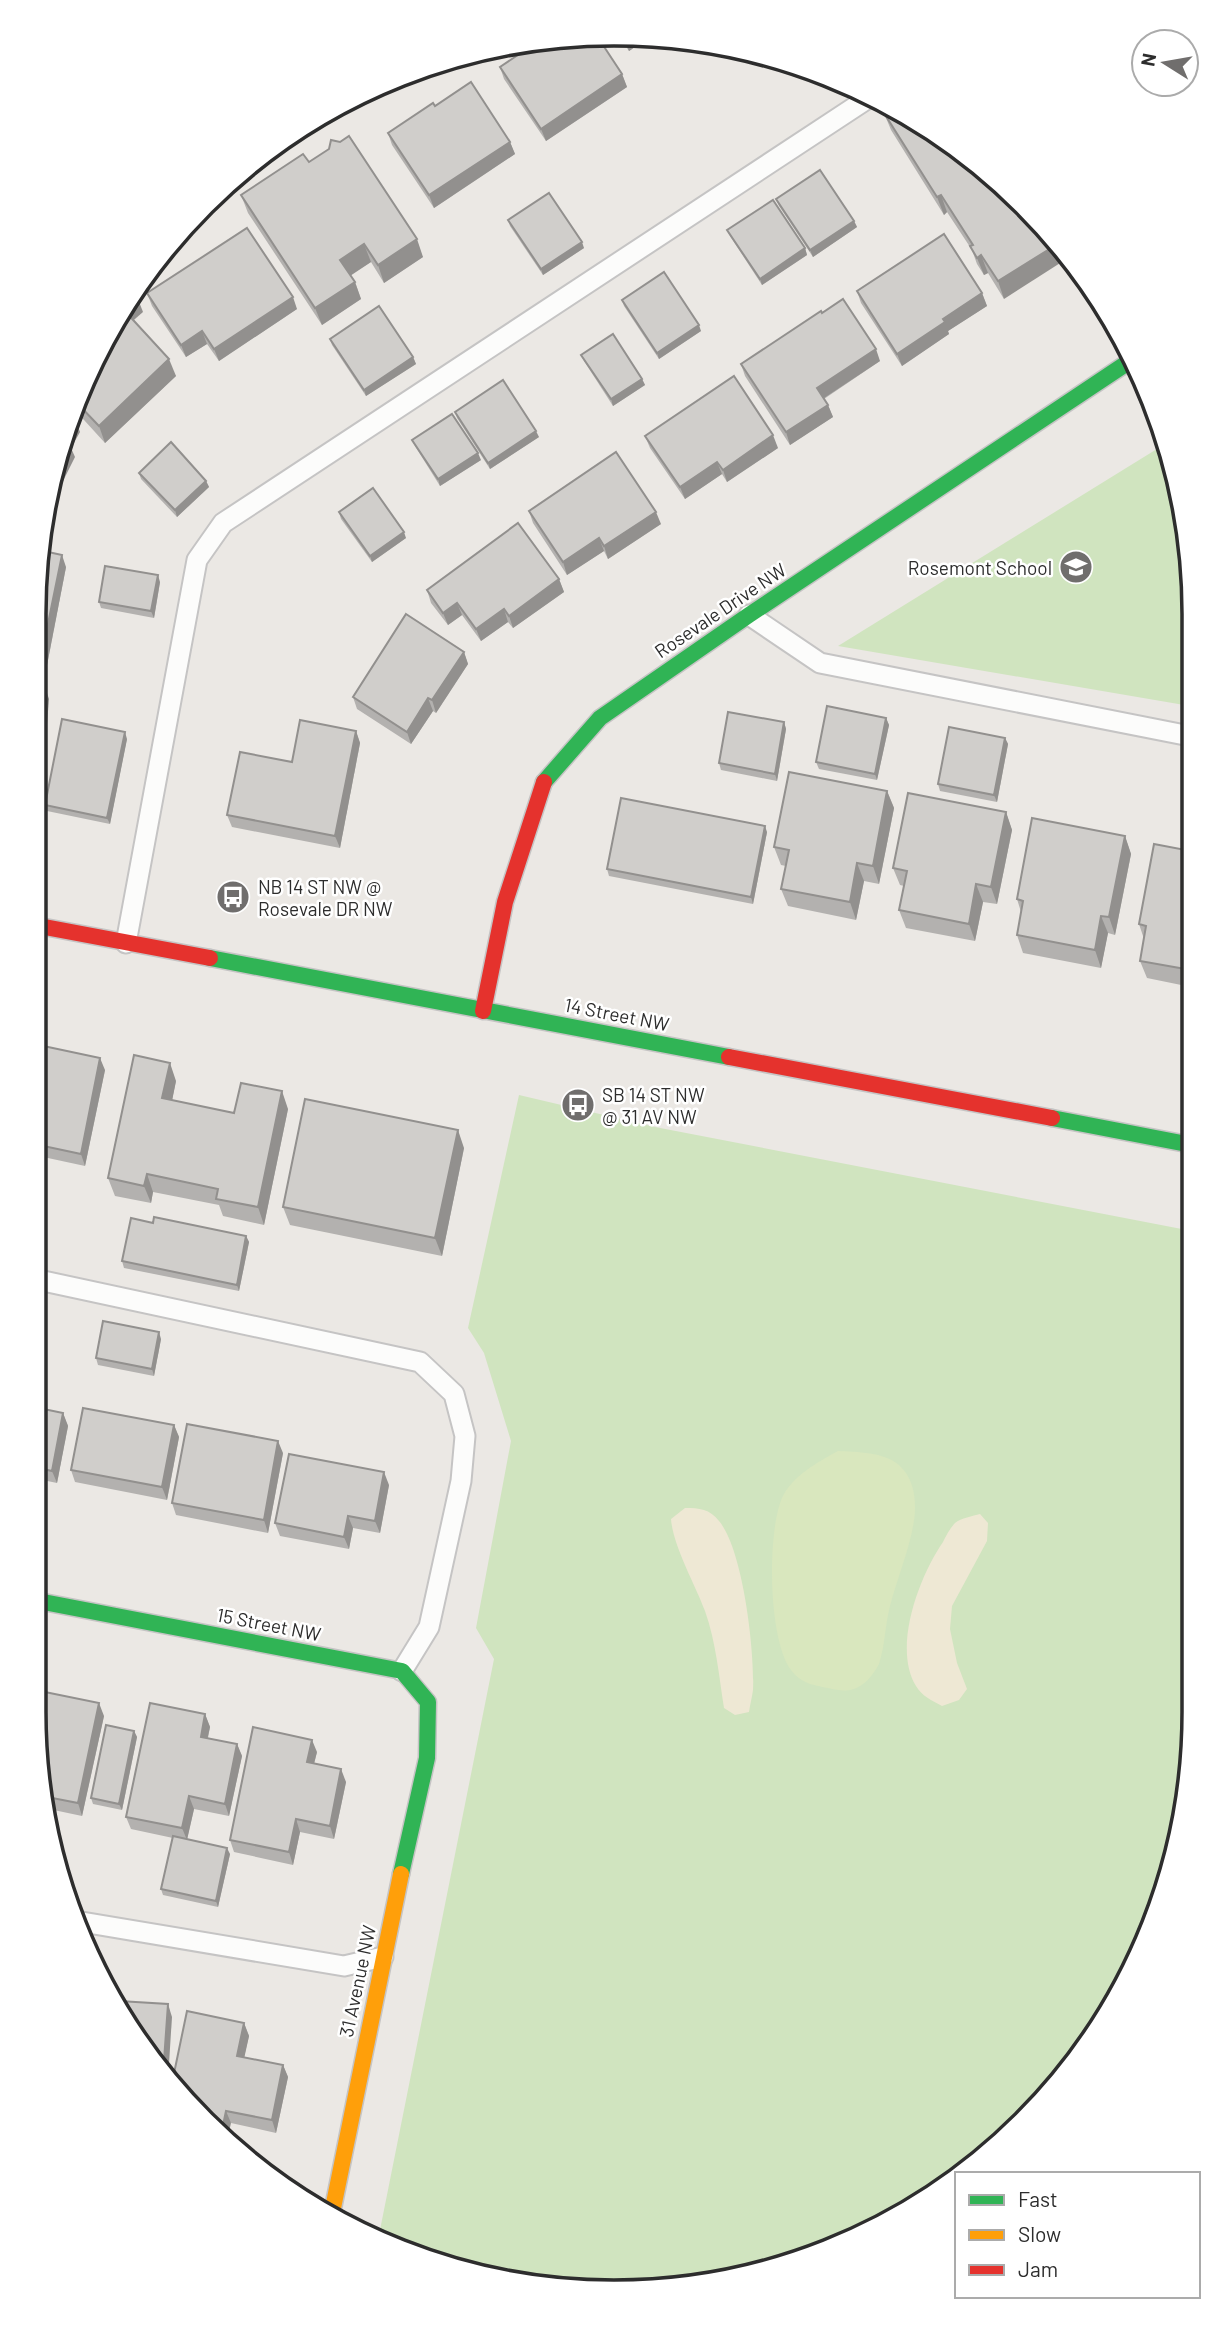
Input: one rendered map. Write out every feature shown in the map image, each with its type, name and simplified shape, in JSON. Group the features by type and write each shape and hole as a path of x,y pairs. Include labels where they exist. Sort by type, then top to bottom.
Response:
{"street":[{"name":"Rosevale Drive NW","path":"483,1011 505,902 543,783 600,718 749,615 1125,365"},
{"name":"14 Street NW","path":"46,927 1182,1142"},
{"name":"15 Street NW","path":"46,1603 402,1671"},
{"name":"31 Avenue NW","path":"333,2206 426,1758 428,1702 402,1671"}],"lane":[{"path":"126,943 197,560 223,523 862,102"},
{"path":"749,615 820,663 1182,734"},
{"path":"46,1282 420,1362 454,1394 465,1436 461,1481 429,1627 402,1671"},
{"path":"86,1922 344,1966 383,1957"}],"green space":[{"name":"Rosemont School","path":"1157,449 1172,503 1178,540 1182,614 1182,705 838,646"},
{"path":"519,1095 655,1127 1182,1229 1181,1749 1172,1823 1152,1895 1124,1963 1087,2028 1065,2058 1016,2114 960,2163 930,2185 865,2222 832,2237 797,2250 725,2270 688,2276 614,2280 540,2276 503,2270 431,2250 380,2230 494,1659 476,1628 511,1441 484,1353 468,1328"},
{"path":"838,1451 870,1453 893,1461 910,1480 915,1502 912,1531 890,1606 879,1664 865,1683 846,1690 807,1683 791,1670 783,1655 778,1635 772,1586 774,1535 782,1498 799,1476"}],"sand":[{"path":"685,1508 704,1510 716,1517 735,1554 746,1602 752,1652 753,1690 749,1712 735,1715 724,1708 709,1623 673,1530 671,1519"},
{"path":"980,1514 988,1523 987,1541 952,1606 950,1629 957,1663 967,1689 959,1700 942,1706 927,1698 916,1686 909,1670 908,1632 918,1592 951,1527 960,1520"}],"building":[{"path":"604,46 622,74 541,129 500,67 520,53"},
{"path":"471,82 510,142 429,195 388,133"},
{"path":"885,115 930,141 960,163 1016,212 1049,249 998,281 981,255 977,258 970,246 973,245 941,195 937,197"},
{"path":"349,136 417,239 378,265 364,244 340,260 355,282 315,308 241,195 303,154 309,162 329,149 331,140 340,142"},
{"path":"820,170 854,221 810,250 776,199"},
{"path":"549,193 582,242 541,269 508,220"},
{"path":"773,200 805,248 760,279 727,230"},
{"path":"247,228 293,297 214,349 202,331 181,345 147,293"},
{"path":"944,234 982,293 897,354 857,291"},
{"path":"664,272 699,325 657,353 622,300"},
{"path":"843,299 876,349 817,388 828,405 786,432 741,364"},
{"path":"379,306 413,357 364,390 330,339"},
{"path":"130,317 169,359 99,426 84,410 104,363"},
{"path":"613,334 642,379 611,399 581,355"},
{"path":"734,376 773,435 723,470 717,462 680,487 645,436"},
{"path":"503,380 536,431 488,463 455,412"},
{"path":"452,414 478,453 438,479 412,440"},
{"path":"171,442 206,481 175,510 139,473"},
{"path":"616,452 656,512 604,546 599,538 563,562 529,511"},
{"path":"373,488 404,532 370,556 339,512"},
{"path":"518,523 559,579 509,616 504,609 476,629 457,603 443,613 427,590"},
{"path":"49,552 62,555 46,633"},
{"path":"105,566 158,575 151,611 99,602"},
{"path":"406,614 464,652 432,700 428,698 407,732 353,697"},
{"path":"827,706 886,718 875,774 816,762"},
{"path":"728,712 784,722 775,774 719,763"},
{"path":"62,719 125,732 107,818 46,805"},
{"path":"300,720 356,731 335,836 227,815 240,752 292,762"},
{"path":"949,727 1005,738 994,795 938,784"},
{"path":"789,772 887,791 873,866 857,863 850,902 781,889 789,850 774,847"},
{"path":"908,793 1006,812 991,887 976,884 969,924 899,910 907,871 893,868"},
{"path":"621,798 765,826 751,897 607,869"},
{"path":"1032,818 1125,836 1109,917 1101,916 1095,950 1017,935 1023,901 1017,899"},
{"path":"1154,844 1182,849 1182,968 1140,961 1146,926 1139,924"},
{"path":"46,1047 100,1058 81,1154 46,1147"},
{"path":"134,1055 170,1063 162,1098 234,1113 241,1083 282,1091 258,1207 216,1199 218,1189 147,1174 144,1186 108,1178"},
{"path":"305,1099 458,1130 435,1238 283,1207"},
{"path":"154,1217 246,1236 237,1285 122,1261 131,1218 153,1223"},
{"path":"103,1321 159,1332 152,1369 96,1358"},
{"path":"83,1408 174,1425 162,1487 71,1470"},
{"path":"46,1409 63,1413 52,1471 46,1470"},
{"path":"187,1424 278,1441 264,1520 172,1503"},
{"path":"289,1454 384,1472 375,1521 348,1516 344,1537 275,1523"},
{"path":"46,1692 99,1703 78,1803 52,1798 47,1749"},
{"path":"150,1703 205,1714 201,1737 237,1744 225,1804 189,1796 182,1828 126,1817"},
{"path":"106,1725 134,1731 119,1804 91,1798"},
{"path":"253,1727 312,1740 307,1762 341,1769 330,1826 296,1819 289,1852 230,1840"},
{"path":"173,1836 227,1848 216,1901 161,1889"},
{"path":"125,2001 168,2004 164,2059"},
{"path":"187,2011 244,2023 237,2056 283,2065 272,2120 226,2111 223,2124 174,2072"}],"traffic: fast":[{"path":"544,782 600,718 749,615 1125,365"},
{"path":"210,958 729,1057"},
{"path":"1052,1118 1182,1143"},
{"path":"46,1603 402,1671 428,1702 427,1758 401,1874"}],"traffic: slow":[{"path":"333,2206 401,1874"}],"traffic: jam":[{"path":"483,1011 505,902 544,782"},
{"path":"46,927 210,958"},
{"path":"729,1057 1052,1118"}],"place":[{"name":"Rosemont School","path":"1076,567"},
{"name":"NB 14 ST NW @ Rosevale DR NW","path":"233,897"},
{"name":"SB 14 ST NW @ 31 AV NW","path":"578,1105"}]}
